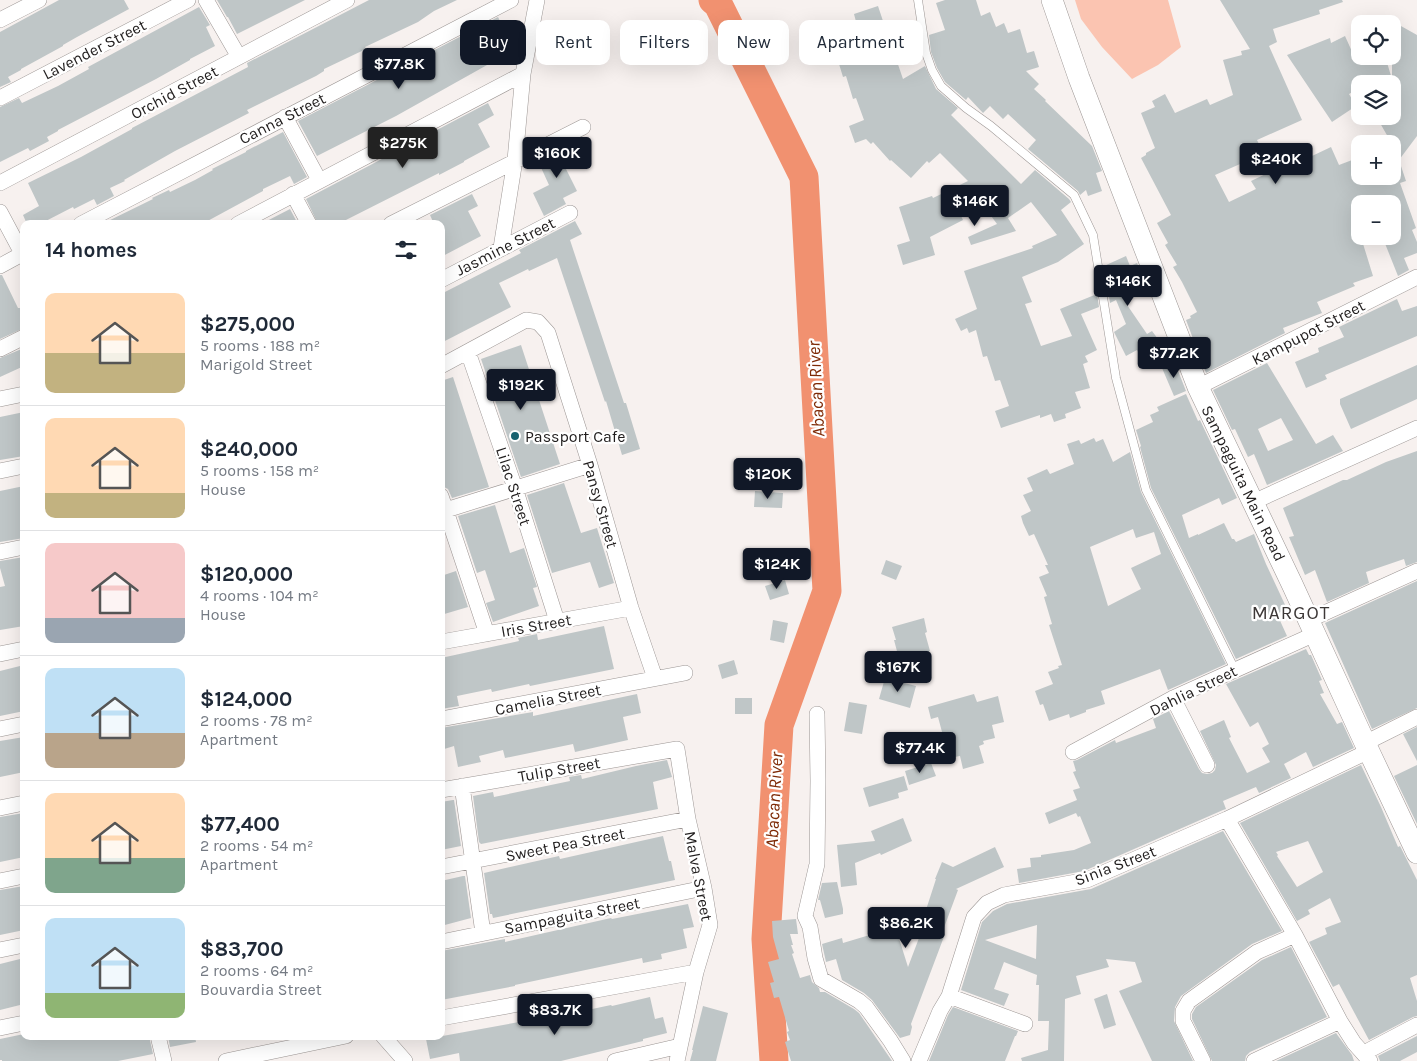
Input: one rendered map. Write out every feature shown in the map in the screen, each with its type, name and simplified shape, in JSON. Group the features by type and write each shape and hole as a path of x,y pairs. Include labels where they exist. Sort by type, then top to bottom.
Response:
{"street":[{"path":"0,20 39,0"},
{"name":"Lavender Street","path":"0,98 188,0"},
{"path":"206,0 239,57"},
{"name":"Orchid Street","path":"0,183 347,0"},
{"name":"Canna Street","path":"89,220 511,0"},
{"path":"501,248 515,160 523,74 537,0"},
{"name":"Sampaguita Main Road","path":"1052,0 1079,78 1198,387 1417,853"},
{"path":"245,220 523,74"},
{"path":"285,117 320,180"},
{"path":"399,220 583,127"},
{"path":"293,194 307,220"},
{"path":"0,212 20,249"},
{"name":"Jasmine Street","path":"445,278 570,213"},
{"path":"0,266 20,256"},
{"name":"Kampupot Street","path":"1198,387 1417,277"},
{"name":"Pansy Street","path":"445,364 526,320 538,322 548,333 655,678"},
{"path":"0,349 20,339"},
{"name":"Lilac Street","path":"468,352 515,488 557,621"},
{"path":"0,400 20,395"},
{"path":"1253,502 1417,428"},
{"path":"445,503 515,488 590,465"},
{"path":"0,471 20,467"},
{"path":"445,506 488,634"},
{"path":"0,552 20,548"},
{"name":"Dahlia Street","path":"1073,752 1174,698 1235,670 1417,571"},
{"name":"Iris Street","path":"445,641 632,608"},
{"path":"0,654 20,650"},
{"name":"Camelia Street","path":"445,719 685,672"},
{"path":"1174,698 1207,765"},
{"path":"817,714 817,864 805,916 810,927 815,958 821,980 859,1001 866,1007 890,1040 902,1061"},
{"name":"Sinia Street","path":"919,1061 940,1011 949,996 974,917 987,903 1004,896 1087,880 1227,819 1367,747 1417,717"},
{"path":"0,729 20,725"},
{"name":"Tulip Street","path":"445,789 677,749"},
{"name":"Malva Street","path":"677,749 688,819 704,888 710,925 696,972 677,1061"},
{"path":"462,786 483,933"},
{"path":"0,808 20,804"},
{"name":"Sweet Pea Street","path":"445,867 688,819"},
{"path":"1227,819 1295,935 1340,1022 1354,1043 1367,1057 1417,1025"},
{"path":"0,882 20,877"},
{"name":"Sampaguita Street","path":"445,941 704,888"},
{"path":"1202,1061 1184,1026 1183,1011 1189,1001 1257,952 1295,935"},
{"path":"0,950 20,946"},
{"path":"445,1017 696,972"},
{"path":"949,996 1025,1024"},
{"path":"1254,1061 1340,1022"},
{"path":"0,1028 20,1024"},
{"path":"159,1040 164,1061"},
{"path":"226,1061 327,1040"},
{"path":"374,1040 392,1061"},
{"path":"387,1040 405,1061"},
{"path":"616,1061 680,1046"}],"lane":[{"path":"918,0 926,53 932,70 941,86 1074,195 1082,211 1093,235 1116,378 1146,490 1235,670"}],"shaded area":[{"path":"1075,0 1168,0 1181,47 1158,65 1132,79 1102,47 1081,19"}],"building":[{"path":"59,0 124,0 129,9 21,69 8,77 11,82 0,87 0,32"},
{"path":"217,0 305,0 237,34"},
{"path":"369,0 457,0 434,11 418,22 365,47 366,49 324,69 324,71 316,76 247,110 249,113 124,180 110,188 114,196 97,205 94,199 48,220 25,220 23,215 39,206 28,183 81,157 248,67 247,63"},
{"path":"945,0 976,0 981,16 990,12 996,27 1004,23 1008,33 1020,29 1027,53 1034,51 1039,67 1026,71 1039,84 1034,89 1092,146 1102,171 1096,173 1102,191 1088,196 1086,190 1080,195 1078,191 1028,149 1036,140 1008,114 1003,119 990,106 983,113 968,97 966,100 945,82 931,52 929,35 945,30 936,3"},
{"path":"1220,0 1342,0 1343,2 1319,10 1320,14 1273,29 1277,42 1269,46 1302,120 1257,140 1260,146 1244,153 1247,161 1215,175 1229,202 1256,189 1251,181 1293,161 1292,158 1309,150 1312,156 1331,147 1339,165 1351,160 1351,185 1401,185 1416,228 1412,230 1417,242 1417,253 1404,258 1409,270 1398,276 1386,245 1401,245 1401,195 1351,195 1351,245 1363,245 1373,276 1353,283 1355,286 1317,302 1322,313 1283,328 1285,333 1206,373 1186,320 1197,312 1173,267 1177,265 1165,245 1168,243 1157,223 1171,215 1141,158 1155,148 1141,113 1155,107 1152,101 1165,94 1175,113 1207,99 1210,105 1233,95 1223,60 1242,55 1241,51 1250,49"},
{"path":"878,6 883,20 856,20 854,14"},
{"path":"199,7 210,25 206,27 215,46 58,130 47,137 49,141 30,151 28,148 0,162 0,107 19,98 22,103 58,86 89,69 88,67"},
{"path":"1401,26 1417,35 1417,136 1401,157 1401,135 1387,135 1381,125 1401,125 1401,75 1392,75 1392,65 1401,65"},
{"path":"1345,36 1351,49 1351,65 1388,65 1391,75 1351,75 1351,93 1349,94 1351,97 1351,109 1332,122 1287,55 1330,38 1331,43"},
{"path":"460,37 460,65 487,65 396,116 317,156 298,121"},
{"path":"839,65 898,65 903,79 925,66 936,89 958,108 951,115 1021,184 1035,170 1069,199 1071,202 1061,210 1084,244 1058,262 1022,277 1032,302 1025,304 1041,346 1072,336 1060,309 1097,294 1099,307 1081,314 1097,350 1085,356 1088,362 1083,364 1090,388 1075,392 1081,408 1065,414 1066,418 1054,422 1051,414 1040,418 1040,415 1001,428 995,411 1009,406 1000,380 995,381 987,356 983,357 976,330 969,333 967,328 961,331 955,319 977,309 964,271 1033,248 1032,246 1057,235 1031,202 1008,218 1016,231 971,245 968,237 997,224 980,201 959,212 963,220 930,237 935,255 903,265 897,245 910,241 899,207 932,196 933,198 968,181 940,153 929,163 927,161 911,178 890,161 873,142 871,144 866,139 855,143 849,126 864,120 856,98 853,99 846,76 843,77"},
{"path":"488,103 494,115 478,124 490,147 439,175 439,173 346,220 316,220 306,199"},
{"path":"283,132 307,177 294,184 290,176 263,189 263,191 209,220 110,220 152,198 195,180"},
{"path":"574,143 582,159 565,167 577,191 563,198 566,204 544,216 533,193 549,185 538,161"},
{"path":"1401,166 1406,181 1401,183"},
{"path":"472,194 478,206 468,211 481,236 445,255 445,220 432,220 430,215"},
{"path":"290,209 296,220 269,220"},
{"path":"575,221 582,234 570,240 640,449 622,455 606,401 557,258 499,283 511,307 445,341 445,292 521,253 519,250"},
{"path":"1126,256 1130,266 1137,263 1142,275 1135,278 1141,291 1123,299 1147,334 1152,331 1161,343 1141,357 1137,350 1126,356 1114,332 1126,324 1116,300 1110,303 1108,290 1111,288 1104,266"},
{"path":"0,275 2,275 18,308 20,308 20,330 0,339"},
{"path":"1397,299 1402,311 1417,306 1417,336 1325,375 1327,379 1306,388 1295,362 1319,352 1318,348 1344,337 1339,327"},
{"path":"521,345 560,464 521,477 481,359"},
{"path":"20,350 20,368 0,377 0,358"},
{"path":"1175,363 1186,391 1174,396 1162,368"},
{"path":"1267,363 1316,444 1333,435 1343,451 1267,485 1254,454 1248,457 1235,429 1232,430 1213,390","holes":["1281,418 1293,440 1268,451 1258,429"]},
{"path":"1417,365 1417,399 1351,429 1340,404 1340,399"},
{"path":"453,377 489,487 452,498 448,489 445,488 445,380"},
{"path":"1186,394 1237,498 1222,505 1219,498 1182,515 1189,538 1224,523 1232,539 1236,542 1254,534 1287,609 1277,614 1287,636 1236,659 1151,488 1136,430 1153,422 1150,415 1159,411 1157,407"},
{"path":"20,413 20,457 0,460 0,417"},
{"path":"1094,438 1096,442 1103,439 1113,462 1130,452 1141,492 1226,664 1168,690 1160,669 1101,691 1105,704 1070,718 1069,714 1049,721 1043,704 1040,705 1035,691 1053,684 1048,672 1062,665 1049,625 1052,624 1044,597 1047,596 1039,577 1049,573 1045,565 1048,565 1034,534 1029,536 1023,523 1021,516 1031,511 1023,495 1033,491 1027,478 1047,469 1050,474 1074,464 1067,444 1079,440 1081,444","holes":["1133,529 1136,538 1154,532 1161,554 1131,568 1141,589 1108,606 1090,547"]},
{"path":"1417,451 1417,562 1406,566 1404,559 1366,572 1369,583 1327,602 1315,570 1305,575 1289,537 1294,536 1283,508 1343,480"},
{"path":"564,483 581,533 597,528 614,583 599,588 590,562 552,573 527,495"},
{"path":"20,487 20,539 0,542 0,491"},
{"path":"755,491 783,493 782,508 754,507"},
{"path":"495,505 510,553 524,548 537,587 533,588 539,606 493,622 486,603 495,600 485,570 477,573 458,516"},
{"path":"20,558 20,627 0,630 0,587 5,586 0,561"},
{"path":"886,560 902,566 896,580 881,574"},
{"path":"456,571 468,607 445,614 445,575"},
{"path":"785,580 789,594 770,600 765,586"},
{"path":"1417,581 1417,708 1372,729 1325,623"},
{"path":"924,618 927,632 925,633 930,651 912,656 911,652 898,655 892,627"},
{"path":"773,620 788,623 784,643 770,640"},
{"path":"604,626 614,669 530,686 529,684 492,692 491,689 457,696 459,706 445,708 445,657 519,641 518,638 537,634 538,640"},
{"path":"1306,649 1309,655 1311,655 1322,680 1319,681 1324,693 1320,694 1337,724 1342,722 1354,748 1313,767 1306,752 1284,764 1291,778 1259,793 1256,787 1223,801 1226,809 1084,871 1019,883 1017,869 1031,867 1030,858 1074,850 1091,843 1080,816 1078,817 1076,813 1049,824 1045,813 1077,800 1073,790 1080,788 1073,772 1076,771 1073,761 1115,740 1116,743 1156,728 1153,719 1169,711 1202,773 1212,773 1216,765 1200,731 1224,720 1231,737 1229,738 1247,773 1270,762 1262,748 1269,744 1258,722 1250,727 1226,684"},
{"path":"734,660 738,674 722,679 718,665"},
{"path":"20,666 20,712 0,716 0,671"},
{"path":"885,678 916,686 910,708 879,699"},
{"path":"637,694 641,713 623,717 628,740 575,752 573,744 505,758 503,750 479,756 481,762 458,767 454,746 445,749 445,727 533,712 533,716"},
{"path":"974,694 977,702 998,696 1004,722 992,725 995,738 983,741 984,744 979,746 984,763 963,769 960,756 949,758 938,717 931,719 928,707"},
{"path":"735,698 752,698 752,714 735,714"},
{"path":"849,702 867,705 862,734 844,731"},
{"path":"1417,727 1417,761 1403,734"},
{"path":"20,738 20,773 0,777 0,741"},
{"path":"667,760 672,777 653,782 658,809 481,844 479,842 473,796 493,792 494,797 570,781 569,777 581,775 582,779"},
{"path":"931,763 936,776 909,785 905,771"},
{"path":"1361,765 1398,847 1400,846 1417,880 1417,975 1410,978 1417,1001 1417,1016 1369,1040 1339,984 1333,987 1309,942 1327,934 1325,928 1341,922 1330,898 1308,910 1310,914 1297,921 1240,823","holes":["1308,841 1323,872 1297,887 1276,852"]},
{"path":"1417,765 1417,824 1394,776"},
{"path":"904,776 908,790 898,793 899,798 869,807 863,788"},
{"path":"454,800 461,846 445,849 445,801"},
{"path":"20,814 20,858 0,862 0,817"},
{"path":"903,818 912,841 881,855 880,853 855,863 857,885 841,887 837,845 875,841 871,831"},
{"path":"1223,831 1282,931 1252,944 1181,996 1175,1007 1174,1021 1193,1061 1152,1061 1119,991 1142,982 1135,962 1106,959 1109,967 1076,976 1081,994 1065,999 1064,1061 1022,1061 1021,1058 1048,1050 1049,1021 1038,1021 1039,985 1036,985 1037,975 1004,962 994,989 1009,994 1004,1006 961,990 982,922 993,911 1007,904 1091,889","holes":["1037,925 1036,959 985,940"]},
{"path":"663,836 675,880 493,918 492,914 490,914 484,873 559,856 560,859"},
{"path":"995,847 1004,867 956,889 958,890 942,933 945,934 911,1024 910,1035 900,1038 872,1000 842,980 836,959 826,962 822,944 842,938 843,943 882,932 883,936 897,932 908,967 927,917 924,916 942,862 953,867"},
{"path":"465,876 471,918 445,925 445,880"},
{"path":"837,882 843,914 825,918 820,900 818,900 822,883"},
{"path":"20,887 20,931 0,935 0,890"},
{"path":"688,904 694,927 683,929 687,948 661,954 662,959 643,963 642,958 445,999 445,950 505,939 505,942"},
{"path":"796,919 798,934 790,934 794,953 792,954 800,978 810,975 812,982 819,988 820,992 825,992 859,1013 892,1061 791,1061 785,1042 790,1040 787,1032 789,1031 779,997 774,998 770,983 774,982 768,962 779,959 773,937 772,921"},
{"path":"1291,947 1327,1017 1250,1052 1246,1056 1245,1061 1212,1061 1192,1019 1192,1014 1196,1007 1262,960"},
{"path":"20,959 20,1005 0,1010 0,964"},
{"path":"1107,994 1116,1025 1104,1029 1094,999"},
{"path":"650,997 655,1019 663,1017 667,1033 643,1039 643,1041 561,1061 460,1061 459,1053 430,1059 426,1040 445,1040 445,1036 530,1020 531,1022"},
{"path":"703,1006 728,1013 716,1061 690,1061 692,1050"},
{"path":"953,1007 1018,1031 1005,1061 929,1061"},
{"path":"1336,1033 1352,1055 1354,1061 1276,1061"},
{"path":"20,1035 20,1040 150,1040 153,1054 118,1061 2,1061 0,1060 0,1039"},
{"path":"1417,1036 1417,1052 1400,1061 1380,1061 1378,1056"},
{"path":"169,1040 196,1040 196,1042 170,1047"}],"waterway":[{"name":"Abacan River","path":"713,0 718,4 804,177 827,591 779,725 766,939 774,1061"}],"place":[{"name":"Passport Cafe","path":"515,436"}],"district":[{"name":"MARGOT","path":"1291,612"}]}
